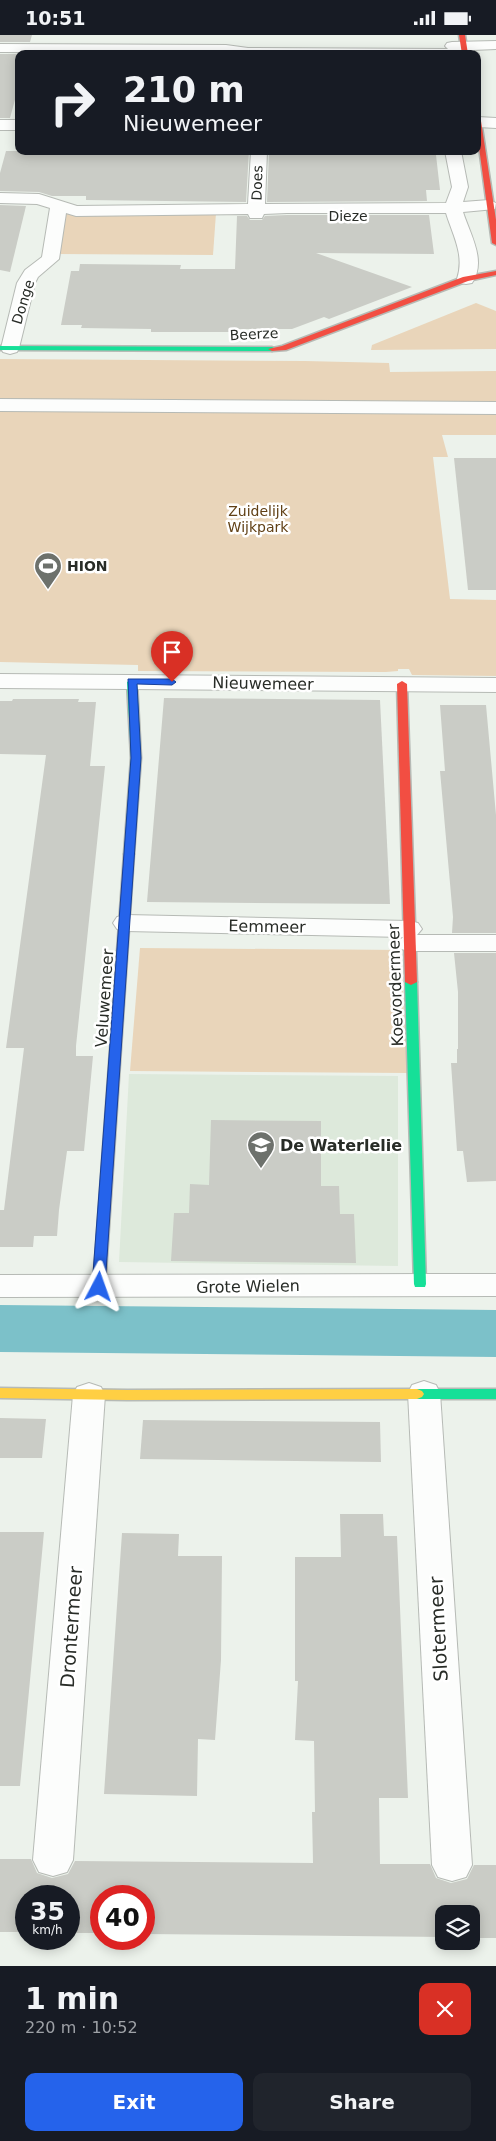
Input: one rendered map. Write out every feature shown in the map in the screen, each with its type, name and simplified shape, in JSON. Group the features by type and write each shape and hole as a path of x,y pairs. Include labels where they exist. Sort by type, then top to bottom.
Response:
{"street":[{"path":"495,35 496,40"},
{"path":"148,50 248,47 433,48 496,45"},
{"path":"0,48 47,50"},
{"path":"481,54 496,54"},
{"path":"0,61 15,61"},
{"path":"481,126 496,123"},
{"path":"0,125 15,125"},
{"path":"481,128 496,135"},
{"path":"481,148 496,243"},
{"name":"Does","path":"256,211 258,155"},
{"path":"454,155 460,187 454,212 464,232 468,252 470,271 466,279"},
{"name":"Dieze","path":"0,199 39,199 76,211 490,212"},
{"name":"Donge","path":"5,348 26,283 31,274 50,259 59,205"},
{"name":"Beerze","path":"5,348 258,350 283,348 466,279 496,273"},
{"path":"0,405 496,409"},
{"name":"Nieuwemeer","path":"0,681 496,685"},
{"name":"Veluwemeer","path":"99,1287 126,923 136,758 132,681"},
{"name":"Koevordermeer","path":"402,684 420,1284"},
{"name":"Eemmeer","path":"126,923 409,936 496,943"},
{"name":"Grote Wielen","path":"0,1286 496,1285"},
{"path":"0,1393 89,1395 496,1394"},
{"name":"Slotermeer","path":"424,1393 452,1865"},
{"name":"Drontermeer","path":"53,1860 89,1395"}],"shaded area":[{"name":"De Waterlelie","path":"129,1074 398,1076 398,1266 119,1262"}],"green space":[{"path":"64,213 216,213 213,255 57,254"},
{"path":"476,303 496,311 496,349 371,350 372,345"},
{"name":"Zuidelijk Wijkpark","path":"0,359 389,363 390,372 496,371 496,435 442,435 448,457 433,457 450,599 496,600 496,676 412,675 409,669 386,672 138,671 138,665 0,662"},
{"path":"140,948 401,950 407,1073 130,1071"}],"water":[{"path":"0,1305 496,1310 496,1357 0,1352"}],"building":[{"path":"0,35 32,35 30,42 0,42"},
{"path":"0,54 15,54 15,100 10,118 0,118"},
{"path":"6,151 15,151 15,155 249,155 246,202 86,200 86,196 52,196 39,192 0,191 0,173"},
{"path":"269,155 436,155 440,190 426,190 427,201 267,202"},
{"path":"0,205 26,206 10,272 0,270"},
{"path":"429,215 434,254 316,253 412,287 329,319 324,317 292,329 236,329 235,332 151,332 151,329 81,328 82,325 61,325 71,271 79,271 80,264 181,265 180,269 235,269 237,216 247,216 250,220 262,220 265,216"},
{"path":"454,458 496,458 496,590 468,590"},
{"path":"164,698 380,700 390,904 147,902"},
{"path":"13,699 79,699 78,702 96,702 90,766 105,766 76,1046 76,1056 93,1056 84,1151 67,1151 57,1236 34,1236 33,1247 0,1247 0,1210 4,1210 24,1048 6,1048 46,755 0,754 0,701 12,701"},
{"path":"440,705 486,705 496,815 496,933 452,933 453,917 440,771 445,771"},
{"path":"454,953 496,953 496,1181 467,1182 463,1151 457,1151 451,1063 457,1063 458,1049 458,992"},
{"path":"211,1120 321,1121 321,1186 339,1186 340,1214 354,1214 356,1263 171,1261 174,1213 189,1213 190,1184 209,1185"},
{"path":"0,1418 46,1419 42,1458 0,1458"},
{"path":"143,1420 380,1422 381,1462 140,1459"},
{"path":"340,1514 383,1514 384,1536 397,1536 408,1798 379,1798 380,1864 430,1864 436,1878 451,1883 467,1879 474,1865 496,1865 496,1938 480,1938 480,1905 435,1905 435,1937 155,1934 155,1885 90,1885 90,1933 80,1933 80,1885 15,1885 15,1932 0,1932 0,1859 31,1859 37,1873 52,1878 68,1874 75,1861 313,1863 312,1812 315,1812 314,1741 295,1740 298,1681 295,1681 295,1557 341,1557"},
{"path":"0,1532 44,1532 20,1786 0,1786"},
{"path":"122,1533 179,1534 178,1556 222,1556 221,1660 215,1740 198,1739 197,1796 104,1794"}],"traffic: fast":[{"path":"0,348 272,349"},
{"path":"129,854 136,758 132,682"},
{"path":"411,982 420,1284"},
{"path":"417,1394 496,1394"}],"traffic: slow":[{"path":"0,1393 127,1395 417,1394"}],"traffic: jam":[{"path":"462,35 464,50"},
{"path":"481,141 496,243"},
{"path":"272,349 283,348 466,279 496,273"},
{"path":"402,684 411,982"},
{"path":"99,1287 129,854"}],"place":[{"name":"HION","path":"48,590"},
{"name":"De Waterlelie","path":"261,1169"}],"route":[{"path":"99,1287 126,923 136,758 132,681 172,682"}]}
